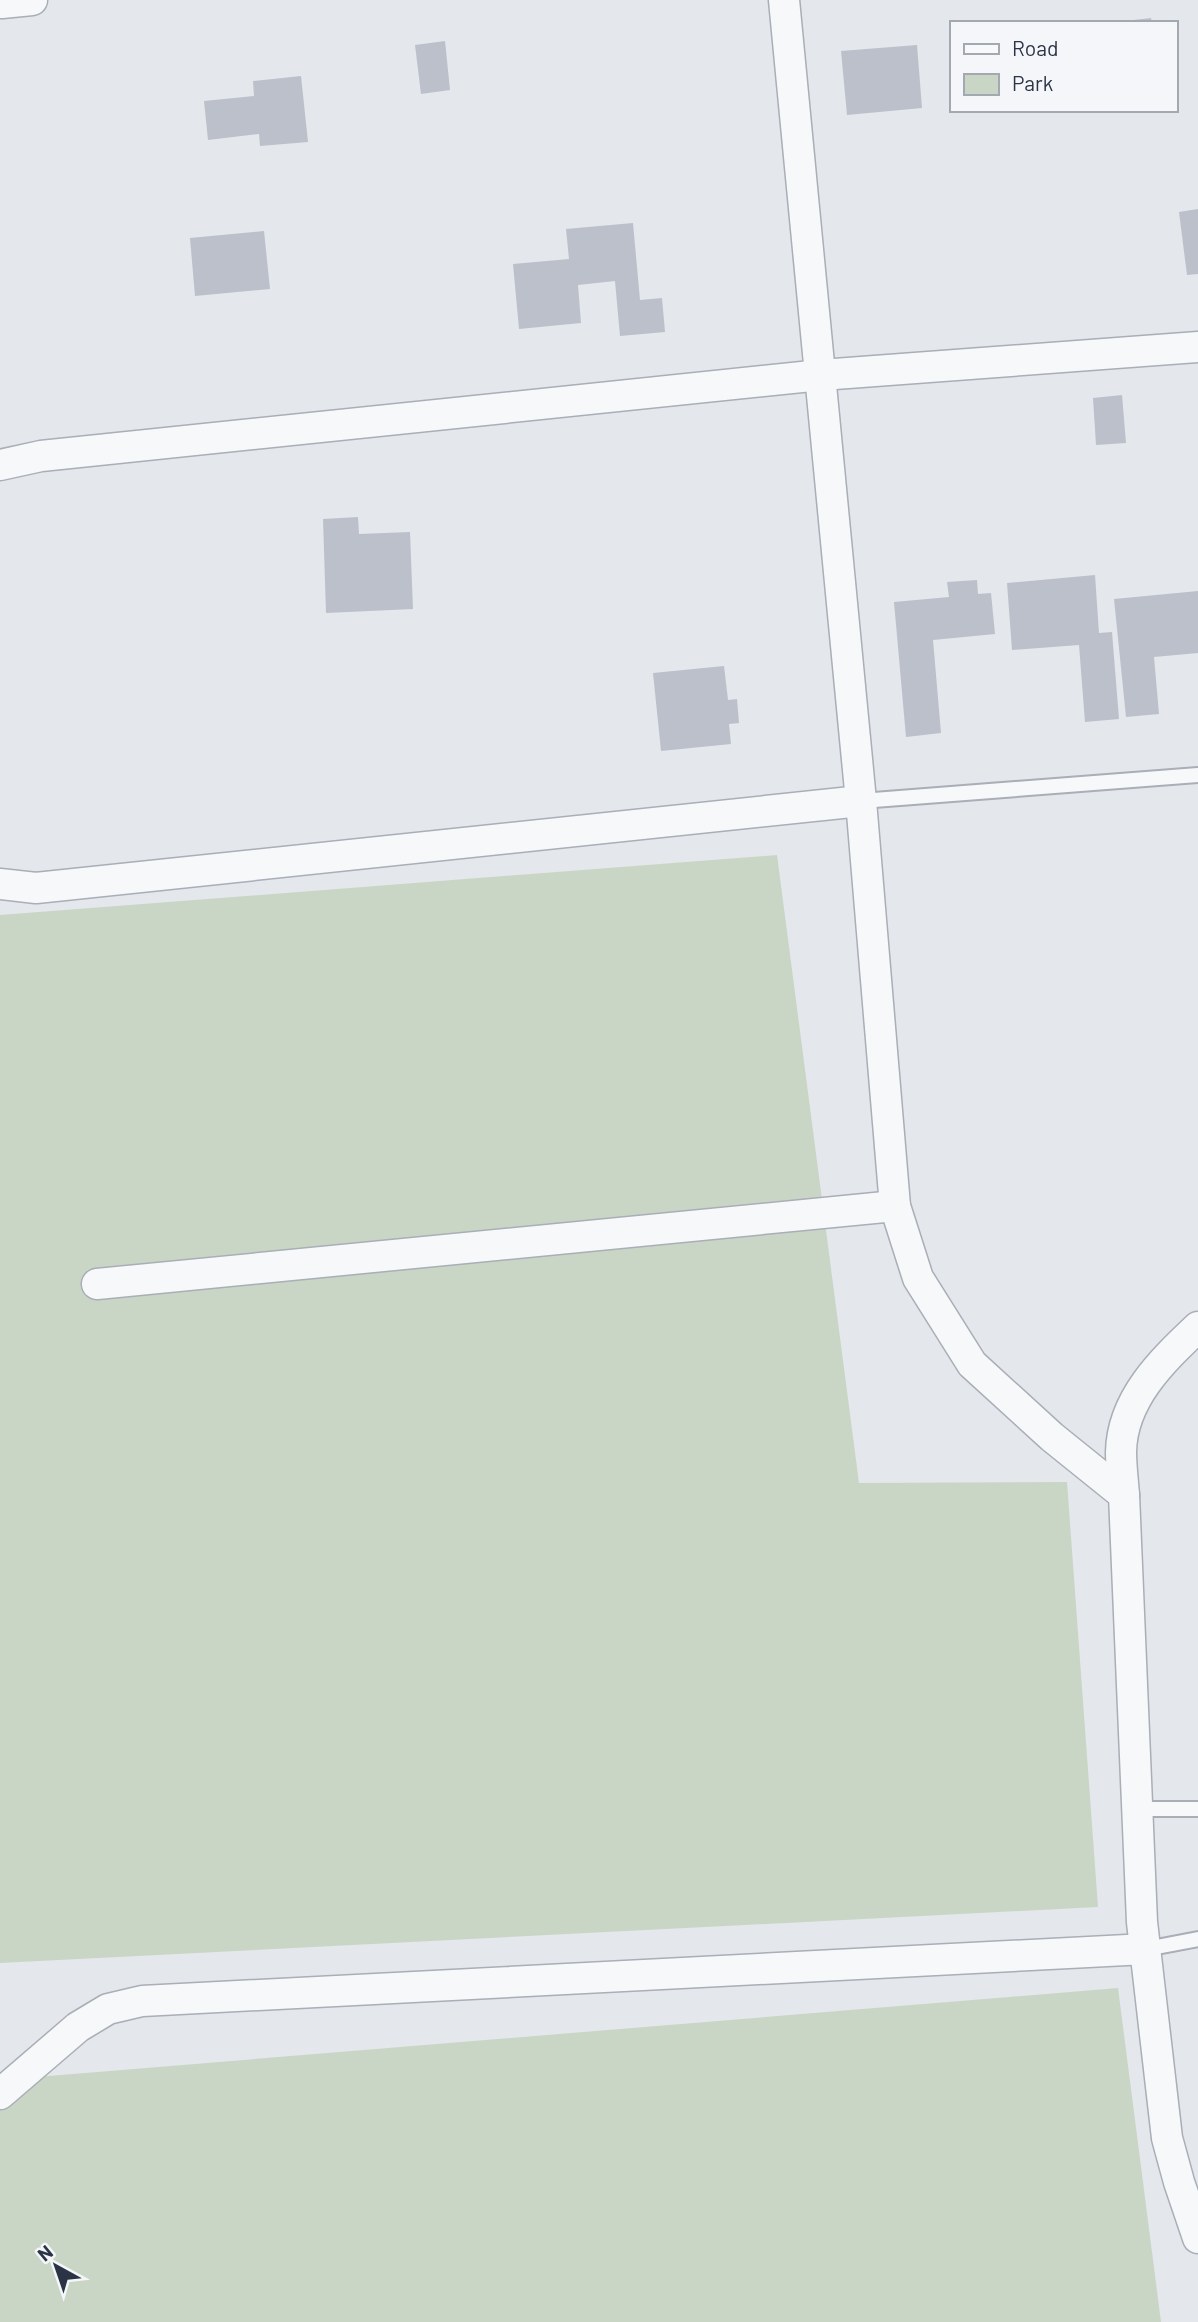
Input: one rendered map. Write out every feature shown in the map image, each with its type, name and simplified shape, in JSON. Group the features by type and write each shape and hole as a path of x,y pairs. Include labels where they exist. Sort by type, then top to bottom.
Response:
{"street":[{"path":"1,3 32,0"},
{"path":"784,0 861,801 895,1206 918,1278 972,1364 1052,1437 1124,1495"},
{"path":"0,465 41,456 821,375 1198,347"},
{"path":"0,884 36,888 861,801"},
{"path":"97,1284 895,1206"},
{"path":"1198,1326 1157,1366 1138,1395 1126,1420 1121,1450 1142,1922 1167,2138 1178,2182 1198,2238"},
{"path":"0,2094 78,2027 108,2009 142,2001 1146,1949"}],"lane":[{"path":"861,801 1198,775"},
{"path":"1138,1808 1198,1808"},
{"path":"1146,1949 1198,1939"}],"green space":[{"path":"777,855 859,1483 1067,1482 1098,1907 0,1963 0,915"},
{"path":"1118,1988 1161,2322 0,2322 0,2080"}],"building":[{"path":"1151,18 1152,21 1125,21"},
{"path":"445,41 450,90 421,94 415,45"},
{"path":"917,45 922,108 847,115 841,51"},
{"path":"301,76 308,142 260,146 259,134 208,140 204,101 254,96 253,81"},
{"path":"1198,209 1198,274 1187,275 1179,212"},
{"path":"633,223 640,300 662,298 665,332 620,336 615,281 578,285 581,323 519,329 513,264 569,259 566,229"},
{"path":"264,231 270,289 195,296 190,238"},
{"path":"1122,395 1126,443 1096,445 1093,398"},
{"path":"358,517 359,534 410,532 413,609 326,613 323,519"},
{"path":"1095,575 1099,633 1112,632 1119,719 1085,722 1079,645 1012,650 1007,583"},
{"path":"977,580 978,594 991,593 995,634 933,640 941,733 906,737 894,602 949,597 947,582"},
{"path":"1198,591 1198,653 1154,657 1159,714 1126,717 1114,599"},
{"path":"724,666 728,700 737,699 739,723 729,724 731,744 661,751 653,673"}]}
